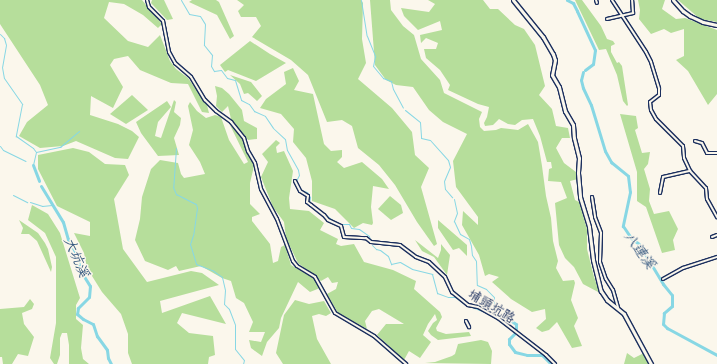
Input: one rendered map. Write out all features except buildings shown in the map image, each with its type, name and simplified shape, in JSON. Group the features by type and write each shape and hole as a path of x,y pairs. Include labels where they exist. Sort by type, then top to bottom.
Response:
{"street":[{"path":"146,0 149,7 163,21 169,52 174,63 191,77 205,100 216,111 231,122 244,138 248,152 255,163 260,189 277,219 282,237 288,246 295,265 315,277 335,313 374,336 406,364"},
{"path":"514,0 543,37 555,60 552,76 559,87 565,111 573,125 574,138 579,158 578,173 580,197 589,227 599,284 604,296 618,308 627,319 651,364"},
{"path":"612,0 646,52 659,88 659,95 650,102 651,110 656,119 683,146 684,158 690,171 706,188 707,199 717,217"},
{"path":"607,19 633,13 632,0"},
{"path":"673,0 683,11 694,18 717,26"},
{"path":"695,141 702,143 707,153 713,155 717,153"},
{"path":"660,193 663,177 690,171"},
{"name":"埔頭坑路","path":"295,181 300,191 308,196 307,202 324,214 328,220 341,226 344,236 366,238 371,242 400,245 416,256 429,262 445,276 452,292 468,305 478,307 498,318 546,355 555,364"},
{"path":"592,197 595,217 601,233 600,262 606,279 613,290 618,308"},
{"path":"712,237 717,235"},
{"path":"663,279 683,268 717,257"},
{"path":"466,321 470,327"}],"green space":[{"path":"0,0 142,0 162,24 158,28 143,15 124,4 109,2 104,18 128,41 148,47 160,35 170,61 176,69 188,78 207,105 209,113 202,112 188,84 171,83 140,70 128,56 114,59 110,65 123,87 113,108 91,96 90,115 118,124 132,131 139,137 128,159 115,158 76,141 63,146 40,148 19,136 27,122 48,105 40,85 0,24"},
{"path":"152,0 164,0 173,19 167,20 151,3"},
{"path":"192,0 216,0 219,2 234,36 230,39 217,15 189,2"},
{"path":"237,0 361,0 363,3 362,39 366,63 358,79 392,108 412,132 415,155 429,168 421,187 437,244 434,246 417,222 395,185 379,165 358,148 352,126 342,120 327,122 308,75 291,60 252,37 261,26 256,17 241,17 238,11 244,5"},
{"path":"370,0 390,0 391,10 403,26 414,35 421,59 440,80 444,93 482,112 479,119 480,127 484,131 501,128 518,130 528,124 538,142 546,196 551,218 553,241 558,261 556,268 563,281 574,280 575,283 571,300 578,318 574,326 582,346 572,348 557,322 549,330 542,332 536,328 546,319 545,309 532,312 511,299 492,282 499,277 489,274 485,276 479,255 462,225 463,211 478,225 478,217 456,187 453,161 467,134 443,122 429,110 413,87 396,85 386,80 375,65"},
{"path":"428,0 483,0 490,9 498,9 515,25 524,29 535,45 545,86 539,95 552,109 556,126 568,128 570,138 562,138 556,148 564,163 576,172 578,179 570,181 575,200 579,202 587,229 587,249 594,277 600,293 583,284 574,267 565,258 559,245 555,203 567,198 561,182 548,181 549,169 552,168 551,162 547,162 540,136 533,119 522,120 515,125 508,124 499,119 493,125 485,126 484,123 489,107 478,104 448,90 450,85 440,70 426,58 424,49 436,49 438,43 426,38 421,43 420,35 442,30 440,21 418,30 404,16 401,8 429,12 435,4"},
{"path":"575,0 582,0 601,26 607,39 613,41 615,44 611,46 611,52 617,63 619,62 622,66 627,106 623,101 617,75 606,49 599,50"},
{"path":"638,0 665,0 662,9 676,19 685,18 717,30 717,94 708,105 688,71 676,60 684,56 684,29 671,33 664,29 651,34 639,19 640,10"},
{"path":"678,0 717,0 717,22 700,19"},
{"path":"250,41 286,63 256,81 228,70 225,72 220,65"},
{"path":"293,68 299,81 294,90 313,94 324,144 331,151 342,150 342,157 337,162 344,168 362,162 382,179 389,189 373,186 371,207 372,225 363,223 354,228 335,209 312,201 312,181 306,158 293,142 294,129 281,114 260,108 266,99 286,84 284,72"},
{"path":"230,75 251,82 262,96 257,101 248,93 244,94 240,84"},
{"path":"215,86 222,88 229,94 242,110 244,121 257,128 257,139 248,140 231,119 228,106 222,112 216,106 217,96"},
{"path":"132,95 148,110 126,124 110,114"},
{"path":"174,100 176,102 174,112 181,118 180,125 174,138 179,155 158,156 141,133 136,122 167,101 171,107 158,122 155,136 161,138"},
{"path":"190,102 197,111 206,118 215,115 221,117 229,140 244,164 248,162 230,125 245,140 254,166 250,183 250,204 260,214 252,217 252,221 270,244 273,263 278,261 281,247 285,245 291,265 315,279 320,288 310,292 298,282 281,318 279,328 267,342 262,356 251,348 249,340 261,342 265,332 249,332 253,322 244,303 236,298 231,281 222,278 201,266 179,271 176,266 168,270 145,261 135,240 140,219 142,197 151,169 160,160 178,163 181,174 184,178 205,174 200,162 189,145 193,130 188,106"},
{"path":"620,114 636,116 638,128 635,130 642,153 650,152 648,164 644,169 650,189 649,201 654,214 669,211 678,229 673,240 675,250 662,253 646,207 637,201 637,172"},
{"path":"276,140 280,143 276,147 277,153 284,151 293,171 289,198 290,209 309,211 324,223 320,230 338,239 336,244 341,246 354,244 364,262 393,270 416,281 414,289 440,312 442,317 436,328 437,331 446,334 469,332 471,336 438,340 428,331 437,320 435,314 423,335 431,342 420,358 409,351 404,360 377,335 386,324 404,324 379,309 372,311 365,321 367,329 338,313 327,294 336,289 338,282 332,283 328,277 321,281 298,263 286,238 284,222 273,207 261,177 268,162 262,154"},
{"path":"73,148 89,152 105,164 125,165 129,175 114,199 123,249 147,282 191,271 202,273 219,285 160,301 162,313 210,296 226,324 182,313 177,323 189,333 213,336 215,355 209,357 208,364 132,364 128,353 128,334 121,314 102,292 87,268 84,253 74,233 90,236 90,222 57,206 38,169 38,155"},
{"path":"390,196 401,205 403,213 391,220 378,209"},
{"path":"32,205 48,214 60,233 80,298 76,305 76,319 83,325 81,348 83,359 89,364 69,364 69,345 67,333 62,333 60,338 60,355 57,364 54,364 50,358 56,323 56,257 45,233 28,220"},
{"path":"19,220 38,233 45,243 52,267 51,272 37,241 29,234 21,234 23,228"},
{"path":"438,220 467,245 467,256 459,248 453,250 438,228"},
{"path":"415,240 438,258 441,250 441,244 450,255 447,275 434,257 422,251"},
{"path":"30,299 34,304 32,309 22,313 24,324 34,337 28,356 18,354 12,364 3,364 2,357 0,357 0,309 24,307"},
{"path":"295,300 309,304 324,301 331,313 326,316 319,314 312,316 317,339 331,364 283,364 276,353 284,315"},
{"path":"481,340 488,342 492,351 491,364 425,363 435,362 452,356 455,354 458,344"},
{"path":"627,353 634,358 644,353 650,364 624,364"}],"waterway":[{"path":"181,0 189,14 200,16 205,24 204,45 212,55 211,66 214,71 221,70 227,78 235,80 241,100 249,104 254,111 265,116 273,128 285,139 287,150 298,170 299,175 296,181 301,190 307,192 310,197 309,203 337,223"},
{"path":"361,0 367,36 375,56 373,66 383,78 391,81 393,89 403,108"},
{"name":"八連溪","path":"567,0 573,3 595,50 593,64 585,70"},
{"name":"大坑溪","path":"0,34 4,38 6,45 2,67 4,78 22,104 16,136 33,148 36,152 33,165"},
{"name":"八連溪","path":"583,72 581,80 583,88 591,105 605,151 611,162 628,176 630,192 623,226 631,238 639,244 663,284 672,295 672,306 664,313 663,324 667,328 717,355"},
{"path":"405,110 420,122 421,138 430,140 448,160 450,167 444,181 445,189 452,197"},
{"path":"36,152 60,147 79,131"},
{"path":"0,146 3,150 26,161"},
{"path":"176,148 173,187 176,194 196,204 197,208 193,235 190,244 196,264 212,270 222,277 225,290 224,304 229,309 235,325 235,349 244,360 243,364"},
{"name":"大坑溪","path":"33,165 39,181"},
{"name":"大坑溪","path":"41,186 63,222 68,239 77,255 80,270 90,286 89,297 78,308 77,314 93,324 97,336 107,350 108,358 111,364"},
{"path":"13,195 27,202"},
{"path":"454,199 457,213 454,221 460,234 469,239 472,255 476,261 477,285 486,289 494,297 494,307 503,315"},
{"path":"30,202 42,206 52,205"},
{"path":"340,224 349,224 351,228 359,229 369,236 370,240"},
{"path":"372,245 388,256 391,264 400,262 412,269 432,274 437,293 448,297 455,297 466,305"},
{"path":"469,306 490,314"},
{"path":"503,315 516,324 516,330"},
{"path":"497,316 502,316"},
{"path":"516,332 509,339 509,344 515,352 527,355 542,355 551,364"}]}
